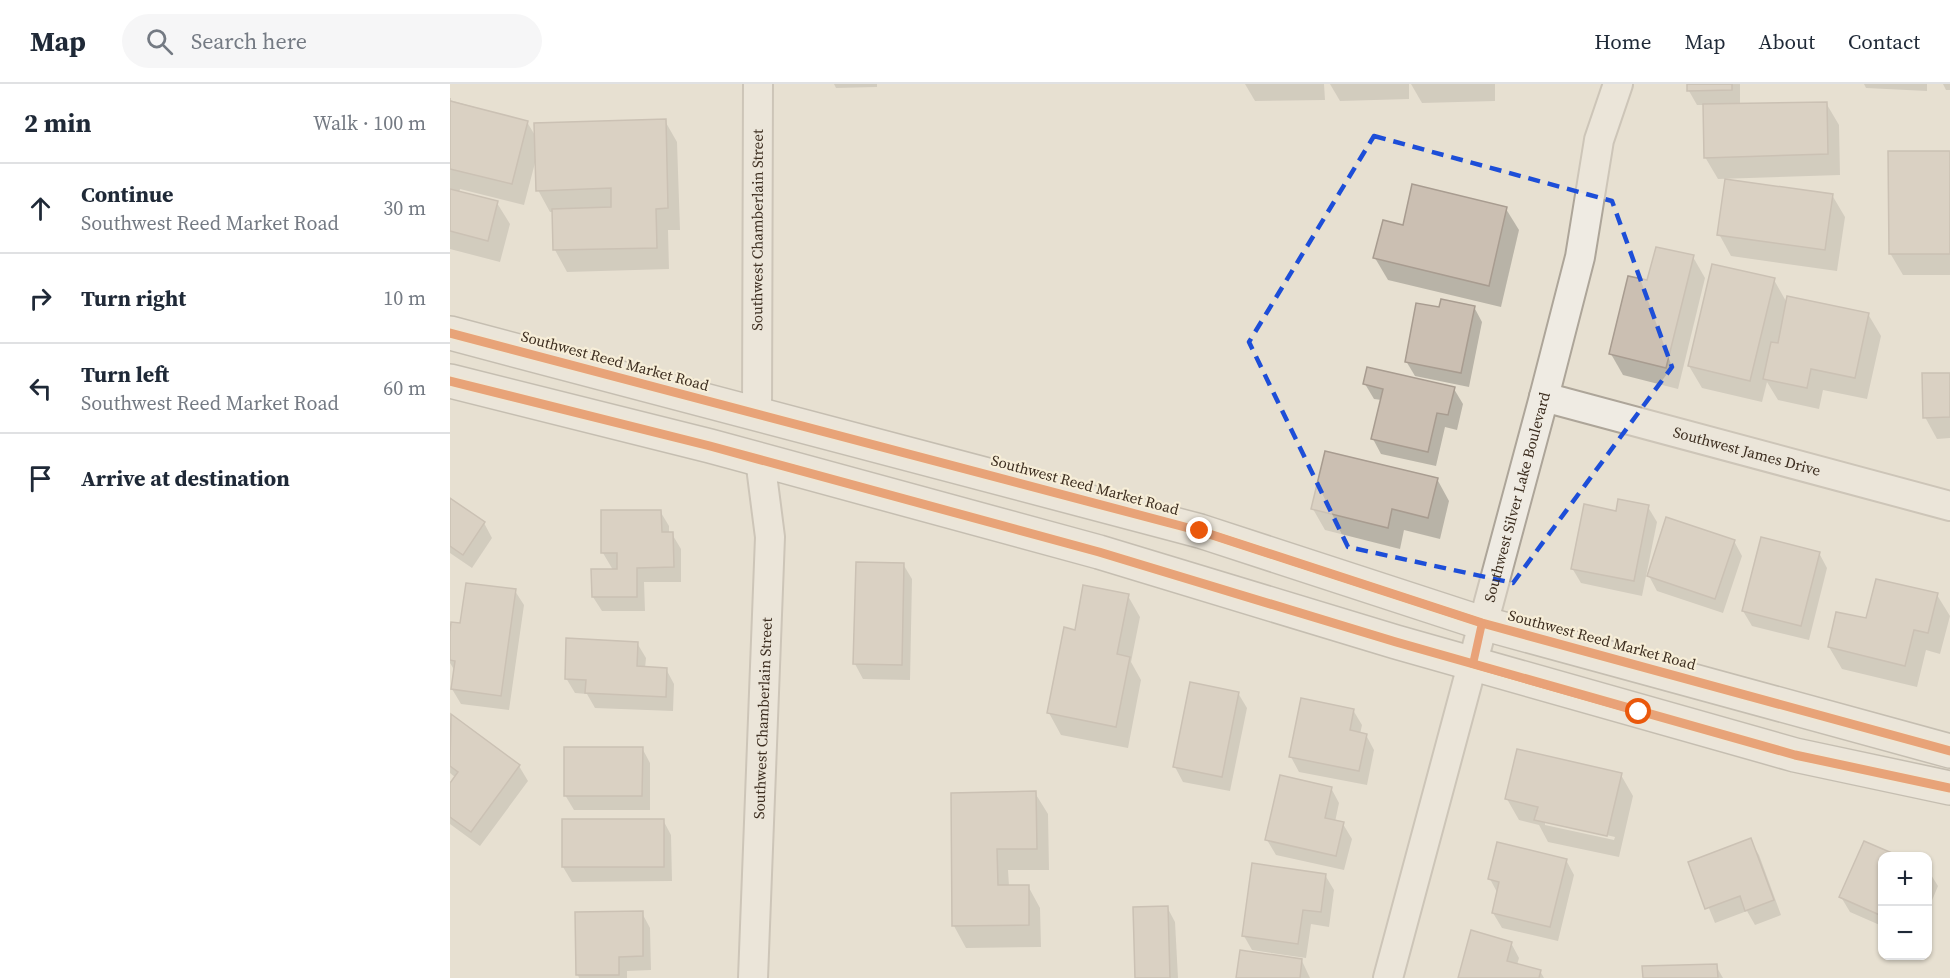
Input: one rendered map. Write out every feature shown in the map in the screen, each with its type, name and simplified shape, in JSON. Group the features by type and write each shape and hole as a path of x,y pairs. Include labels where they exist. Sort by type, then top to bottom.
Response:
{"main road":[{"name":"Southwest Reed Market Road","path":"450,333 1200,531 1482,623 1950,751"},
{"path":"450,381 760,459 1099,552 1473,664 1795,755 1950,788"}],"street":[{"name":"Southwest Chamberlain Street","path":"757,413 758,84"},
{"name":"Southwest Silver Lake Boulevard","path":"1388,978 1482,623 1545,398 1580,256 1599,140 1618,84"},
{"name":"Southwest James Drive","path":"1545,398 1950,506"},
{"name":"Southwest Chamberlain Street","path":"753,978 770,537 760,459"}],"highlighted area":[{"path":"1374,136 1612,201 1672,367 1513,583 1348,547 1249,342"}],"building":[{"path":"1687,84 1732,84 1732,90 1687,91"},
{"path":"450,101 528,121 512,184 450,169"},
{"path":"1827,102 1828,154 1704,158 1703,104"},
{"path":"666,119 668,208 656,209 657,248 553,250 552,209 611,207 611,188 536,191 534,123"},
{"path":"1888,151 1950,151 1950,254 1889,254"},
{"path":"1725,179 1833,194 1825,250 1717,235"},
{"path":"1412,184 1507,207 1489,286 1373,258 1383,220 1403,225"},
{"path":"450,189 498,201 488,241 450,231"},
{"path":"1656,247 1694,255 1666,368 1609,354 1628,276 1647,280"},
{"path":"1712,264 1775,278 1750,381 1688,366"},
{"path":"1787,296 1869,313 1855,378 1811,369 1807,388 1763,379 1771,342 1778,343"},
{"path":"1441,299 1475,306 1461,373 1405,362 1416,303 1439,307"},
{"path":"1367,367 1455,387 1448,415 1437,413 1428,452 1371,439 1383,389 1363,384"},
{"path":"1922,373 1950,373 1950,417 1923,418"},
{"path":"1325,451 1438,478 1428,518 1392,509 1388,528 1311,509"},
{"path":"450,498 485,522 463,555 450,546"},
{"path":"1618,499 1649,505 1634,581 1571,569 1584,504 1616,511"},
{"path":"601,510 661,510 662,532 673,532 674,567 637,568 637,597 592,597 591,569 617,569 617,553 601,553"},
{"path":"1666,517 1735,540 1715,599 1647,576"},
{"path":"1761,537 1820,552 1801,626 1742,611"},
{"path":"856,562 904,563 902,665 853,664"},
{"path":"1876,579 1938,593 1928,633 1914,630 1905,666 1828,647 1836,612 1866,618"},
{"path":"466,583 516,589 501,696 451,689 455,661 450,660 451,622 460,623"},
{"path":"1083,585 1129,594 1117,654 1130,657 1116,727 1047,713 1064,627 1075,630"},
{"path":"566,638 638,642 637,666 667,668 666,697 585,693 586,680 565,679"},
{"path":"1190,682 1239,692 1222,777 1173,767"},
{"path":"1301,698 1354,709 1350,730 1367,734 1359,771 1289,757"},
{"path":"451,714 520,765 471,832 450,817 450,783 458,772 450,766"},
{"path":"564,747 643,747 642,796 564,796"},
{"path":"1517,749 1622,773 1607,836 1534,820 1538,807 1505,799"},
{"path":"1280,775 1332,787 1325,818 1344,822 1336,856 1265,840"},
{"path":"1036,791 1037,849 997,849 998,885 1029,885 1029,925 952,926 951,793"},
{"path":"562,819 664,819 664,867 562,867"},
{"path":"1751,838 1774,900 1745,911 1740,896 1705,909 1688,862"},
{"path":"1864,841 1890,852 1878,852 1878,914 1839,897"},
{"path":"1497,842 1567,859 1550,927 1492,913 1499,882 1488,879"},
{"path":"1252,863 1326,874 1321,912 1303,910 1298,944 1242,936"},
{"path":"1168,906 1170,978 1135,978 1133,907"},
{"path":"643,911 643,956 619,957 619,975 576,975 575,912"},
{"path":"1471,930 1512,942 1507,961 1541,970 1539,978 1458,978"},
{"path":"1240,950 1302,959 1300,978 1236,978"},
{"path":"1717,964 1718,978 1643,978 1642,966"}],"cycle path":[{"path":"450,333 1200,531 1482,623 1950,751"},
{"path":"450,381 710,446 1099,552 1396,642 1795,755 1950,788"}],"route":[{"path":"1200,531 1482,623 1473,664 1639,712"}]}
